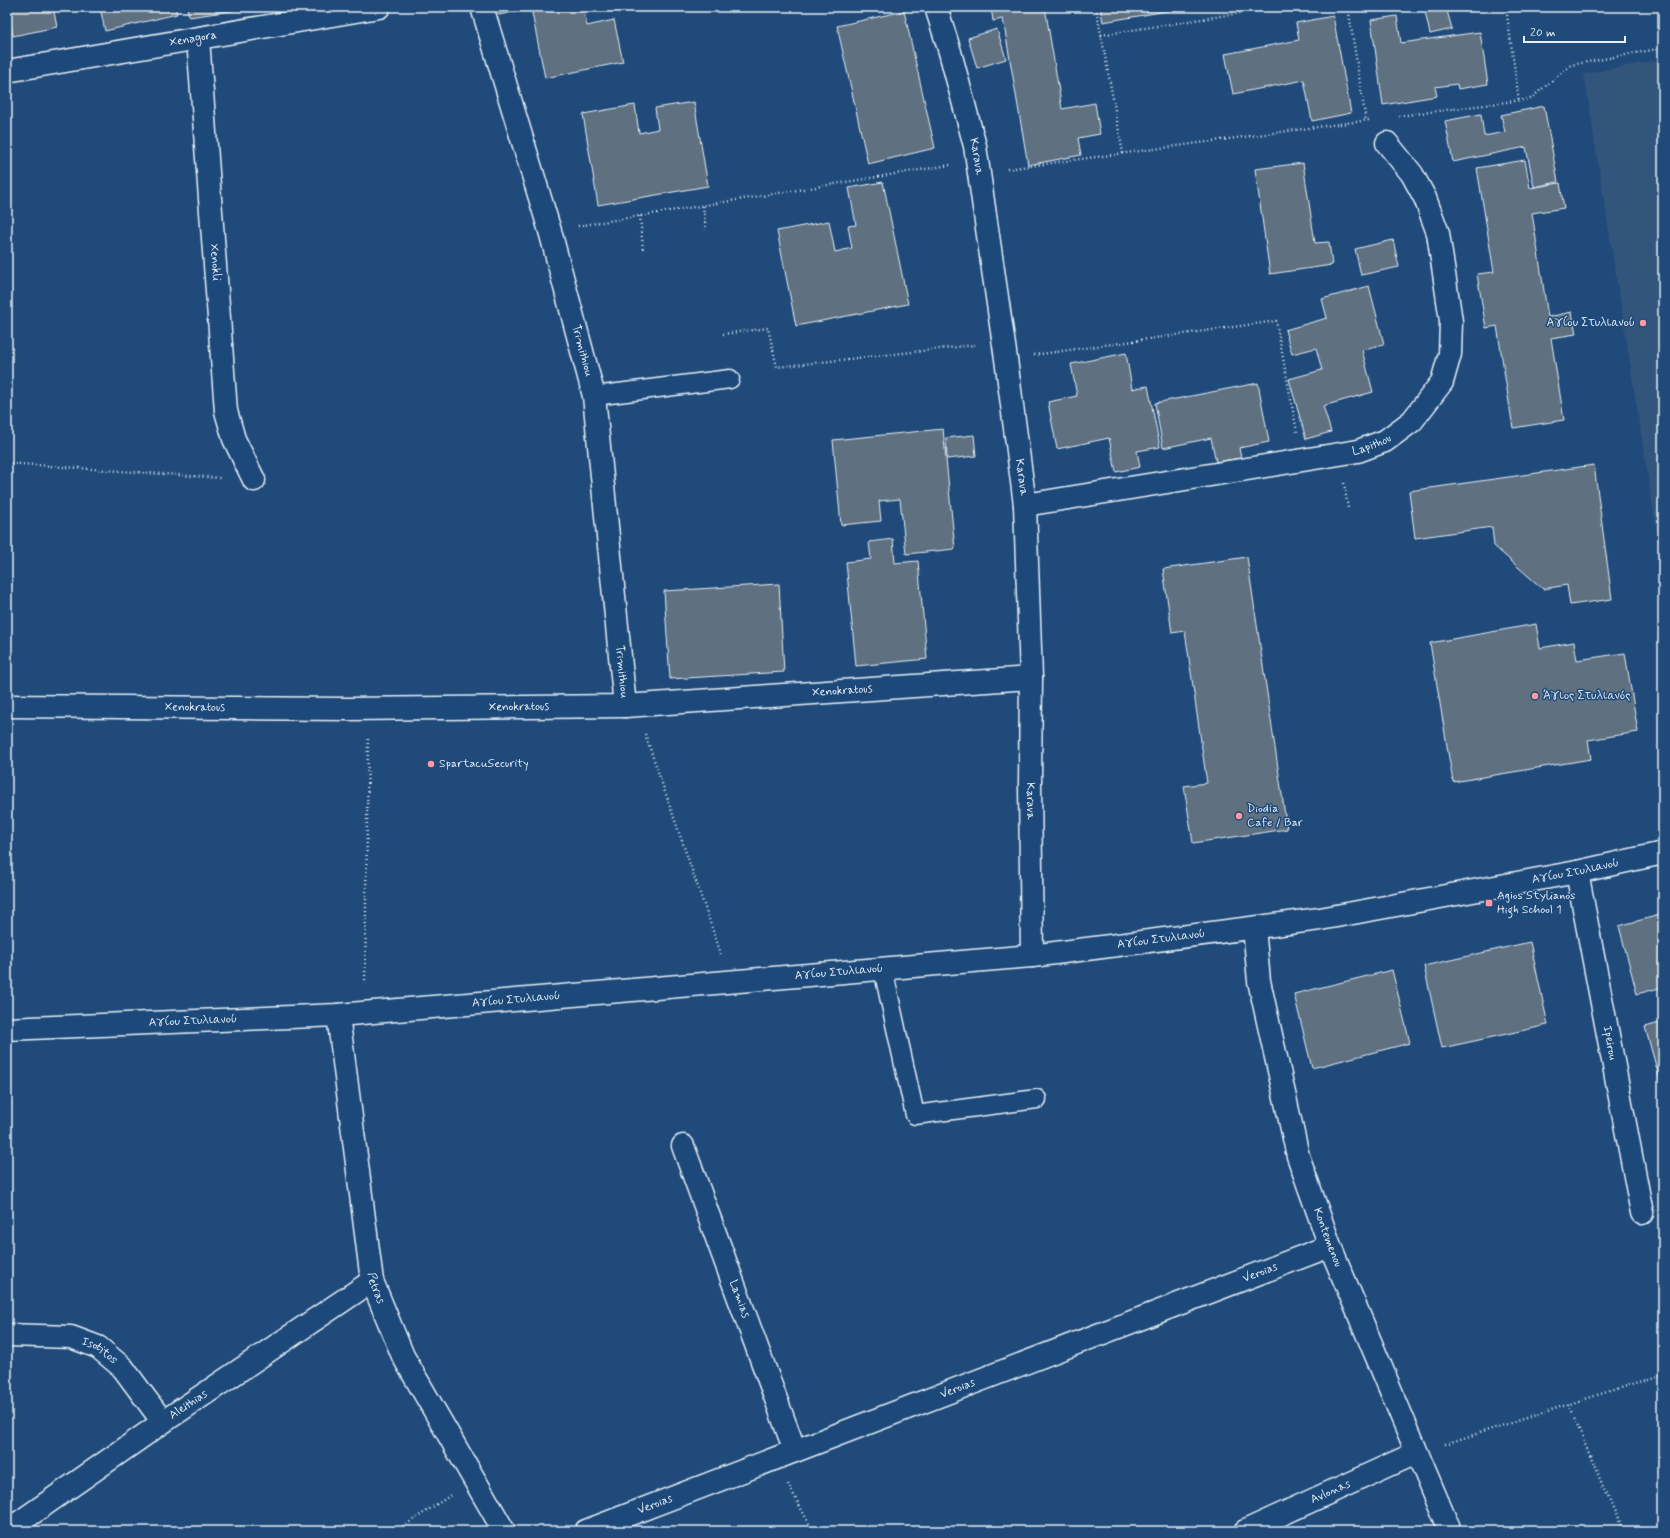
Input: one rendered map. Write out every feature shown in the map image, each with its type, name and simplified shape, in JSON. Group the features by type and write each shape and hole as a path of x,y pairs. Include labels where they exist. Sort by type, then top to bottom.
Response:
{"street":[{"name":"Xenagora","path":"7,71 379,7"},
{"name":"Trimithiou","path":"482,7 550,231 594,396 630,705"},
{"name":"Karava","path":"936,7 950,52 975,146 1025,506 1031,678 1030,785 1032,956"},
{"name":"Xenokli","path":"198,39 226,411 234,439 254,480"},
{"name":"Lapithou","path":"1025,506 1358,452 1385,441 1412,421 1442,382 1450,354 1451,321 1438,233 1425,198 1412,174 1387,143"},
{"name":"Xenokratous","path":"7,706 368,709 630,705 1031,678"},
{"name":"Αγίου Στυλιανού","path":"7,1029 338,1015 1032,956 1320,919 1578,872 1663,853"},
{"name":"Ipeirou","path":"1578,872 1642,1213"},
{"name":"Kontemenou","path":"1254,928 1259,981 1298,1156 1330,1246 1450,1531"},
{"name":"Petras","path":"338,1015 372,1281 403,1356 504,1531"},
{"name":"Lamias","path":"683,1146 785,1455"},
{"name":"Veroias","path":"586,1531 1330,1246"},
{"name":"Aleithias","path":"7,1531 163,1422 372,1281"},
{"name":"Isotitos","path":"7,1335 71,1337 98,1347 123,1368 163,1422"},
{"name":"Avlonas","path":"1244,1531 1416,1453"}],"lane":[{"path":"594,396 730,379"},
{"path":"883,969 915,1115 1037,1099"}],"path":[{"path":"1096,7 1123,153"},
{"path":"1100,35 1278,7"},
{"path":"1348,7 1365,121 1387,143"},
{"path":"1506,7 1519,101"},
{"path":"1396,117 1530,99 1571,66 1663,48"},
{"path":"550,231 703,206 978,167 1123,153 1373,120"},
{"path":"703,206 706,230"},
{"path":"640,216 643,250"},
{"path":"723,334 768,328 777,367 1004,350 1276,321 1302,460"},
{"path":"7,463 254,480"},
{"path":"630,705 730,982"},
{"path":"364,1013 368,709"},
{"path":"1416,1453 1663,1374"},
{"path":"1568,1404 1622,1531"},
{"path":"785,1455 813,1531"},
{"path":"396,1531 474,1480"},
{"path":"1655,1531 1663,1526"}],"shaded area":[{"name":"Αγίου Στυλιανού","path":"1663,59 1663,572 1584,74"}],"building":[{"path":"8,7 53,7 57,27 13,36"},
{"path":"100,7 175,7 177,14 105,31"},
{"path":"187,7 244,7 245,9 189,17"},
{"path":"497,7 583,7 587,26 614,20 623,62 545,78 531,8 499,15"},
{"path":"991,7 1045,7 1062,109 1095,103 1100,134 1078,138 1081,155 1028,165 1003,19 993,21"},
{"path":"1100,7 1178,7 1179,9 1103,22"},
{"path":"1424,7 1446,7 1452,29 1430,34"},
{"path":"904,11 935,148 868,164 837,26"},
{"path":"1333,16 1351,113 1312,121 1304,80 1233,94 1225,54 1299,40 1296,23"},
{"path":"1397,16 1401,43 1480,32 1488,84 1458,89 1457,84 1435,87 1437,96 1383,105 1371,20"},
{"path":"7,26 10,43 7,43"},
{"path":"997,29 1006,59 977,68 968,38"},
{"path":"694,102 708,186 598,205 583,114 635,105 639,133 658,129 655,108"},
{"path":"1544,106 1558,182 1534,187 1526,147 1453,162 1445,121 1481,114 1484,136 1505,132 1501,115"},
{"path":"1525,160 1530,188 1560,183 1564,208 1532,213 1548,317 1572,312 1576,334 1551,338 1564,420 1513,428 1497,326 1486,328 1477,274 1494,272 1477,168"},
{"path":"1303,163 1315,243 1329,242 1332,265 1270,274 1255,169"},
{"path":"883,182 908,304 796,326 777,231 829,221 835,252 852,248 848,226 856,225 849,188"},
{"path":"1393,240 1399,267 1361,275 1355,249"},
{"path":"1369,286 1384,344 1362,350 1373,392 1323,406 1331,432 1306,439 1289,379 1322,370 1316,348 1292,354 1285,330 1327,318 1322,299"},
{"path":"1126,353 1132,389 1148,386 1160,447 1137,451 1140,467 1116,472 1109,438 1057,449 1048,402 1077,396 1071,364"},
{"path":"1258,383 1269,442 1239,448 1241,458 1216,462 1211,438 1163,448 1155,403"},
{"path":"943,429 955,549 906,554 900,499 879,501 881,521 841,525 833,440"},
{"path":"974,435 976,456 947,459 946,438"},
{"path":"1594,465 1612,599 1570,605 1567,585 1543,589 1494,546 1492,527 1415,538 1409,491"},
{"path":"893,539 895,563 918,561 927,659 856,666 846,562 871,559 869,542"},
{"path":"1247,557 1287,829 1193,843 1184,786 1207,783 1185,631 1172,633 1163,569"},
{"path":"779,584 784,672 670,679 664,591"},
{"name":"Άγιος Στυλιανός","path":"1536,624 1540,648 1574,642 1577,660 1625,653 1638,732 1588,740 1591,759 1453,782 1430,643"},
{"path":"1663,914 1663,987 1637,994 1619,926"},
{"path":"1530,942 1548,1025 1442,1048 1424,966"},
{"path":"1392,970 1410,1043 1312,1068 1294,994"},
{"path":"1663,1022 1663,1091 1645,1027"}],"place":[{"name":"Αγίου Στυλιανού","path":"1643,323"},
{"name":"Άγιος Στυλιανός","path":"1535,696"},
{"name":"SpartacuSecurity","path":"431,764"},
{"name":"Diodia Cafe / Bar","path":"1239,816"},
{"name":"Agios Stylianos High School 1","path":"1489,903"}]}
